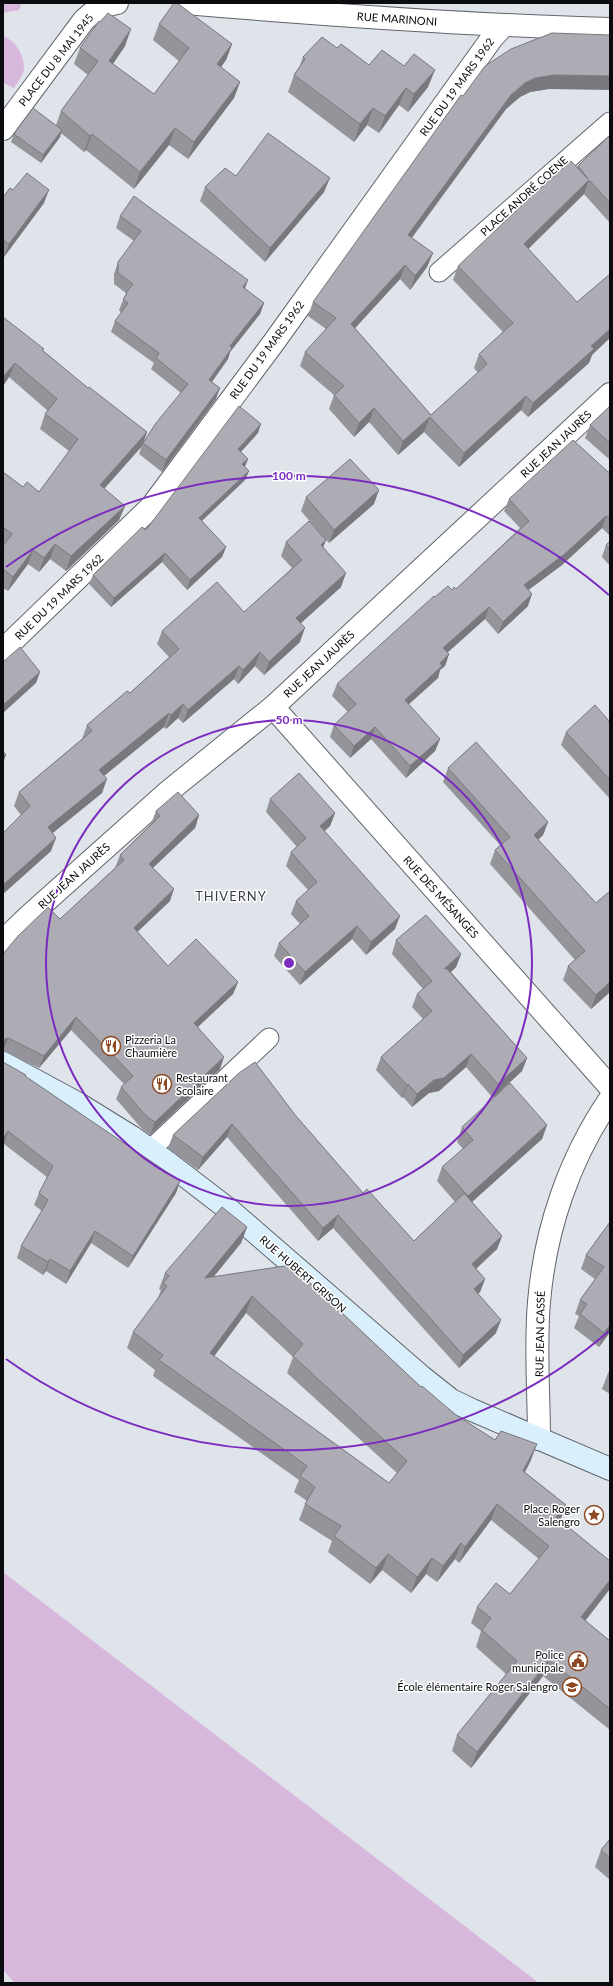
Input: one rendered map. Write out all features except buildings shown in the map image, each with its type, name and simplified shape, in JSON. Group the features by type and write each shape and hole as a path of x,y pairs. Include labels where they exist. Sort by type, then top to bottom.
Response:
{"street":[{"name":"PLACE DU 8 MAI 1945","path":"3,129 92,11 106,5 117,3"},
{"name":"RUE MARINONI","path":"185,3 503,26 610,28"},
{"name":"RUE DU 19 MARS 1962","path":"3,650 152,506 274,342 492,38 503,26"},
{"name":"RUE JEAN JAURÈS","path":"3,941 169,791 273,707 570,440 610,394"},
{"name":"RUE DES MÉSANGES","path":"273,707 610,1087"},
{"name":"RUE HUBERT GRISON","path":"3,1063 78,1103 150,1150 238,1217 440,1392 472,1410 610,1469"},
{"name":"RUE JEAN CASSÉ","path":"539,1439 539,1303 546,1252 568,1176 591,1129 610,1099"}],"lane":[{"name":"PLACE ANDRÉ COENE","path":"439,272 610,122"},
{"path":"150,1150 269,1038"}],"shaded area":[{"path":"3,3 22,3 19,10 3,13"},
{"path":"3,36 15,45 23,59 24,71 14,88 3,83"},
{"path":"3,1572 539,1983 15,1983 3,1970"}],"place":[{"name":"Pizzeria La Chaumière","path":"111,1046"},
{"name":"Restaurant Scolaire","path":"162,1084"},
{"name":"Place Roger Salengro","path":"594,1515"},
{"name":"Police municipale","path":"578,1661"},
{"name":"École élémentaire Roger Salengro","path":"572,1687"}],"district":[{"name":"THIVERNY","path":"231,896"}]}
